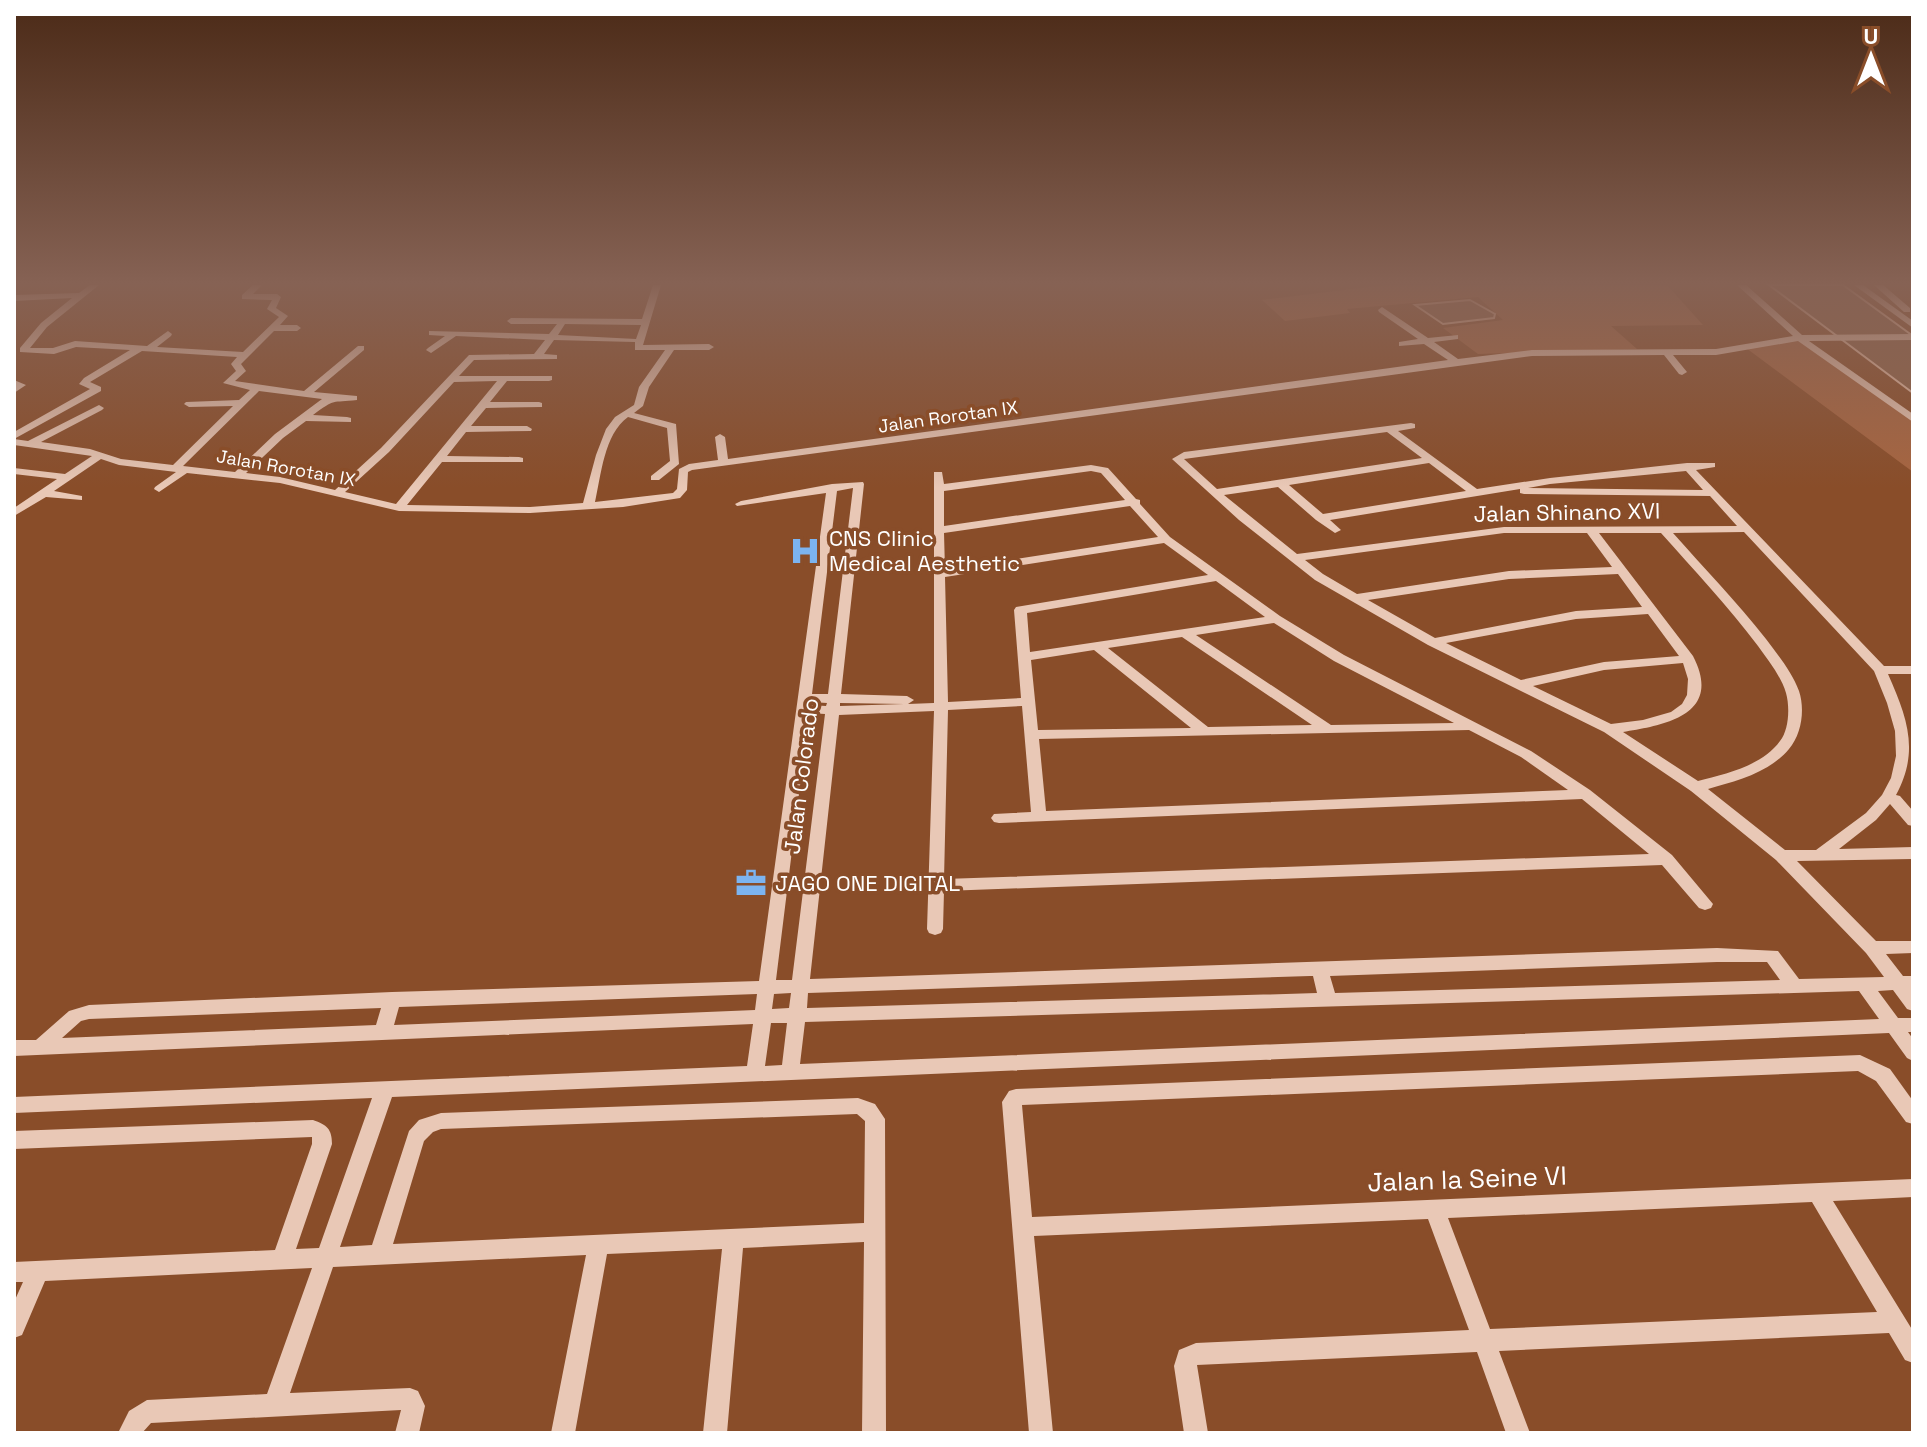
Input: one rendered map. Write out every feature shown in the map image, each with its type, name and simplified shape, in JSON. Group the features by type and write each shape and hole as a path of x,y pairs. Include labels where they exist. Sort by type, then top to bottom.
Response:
{"street":[{"path":"14,436 85,398 98,389 84,384 87,380 137,353"},
{"path":"202,353 243,355"},
{"path":"246,353 236,364 241,371 228,384 354,398"},
{"path":"307,393 356,353"},
{"path":"340,491 476,353"},
{"path":"537,357 540,353"},
{"path":"588,507 608,432 617,418 638,406 644,387 668,353"},
{"path":"1442,353 1456,362"},
{"name":"Jalan Rorotan IX","path":"14,442 101,455 119,462 239,474 340,491 399,508 467,511 588,507 671,498 682,490 684,469 723,462 1530,353 1681,353"},
{"path":"1667,353 1682,372"},
{"path":"1825,353 1913,419"},
{"path":"472,357 554,357"},
{"path":"399,508 505,378"},
{"path":"452,379 549,378"},
{"path":"14,383 21,385 14,390"},
{"path":"159,489 257,388"},
{"path":"239,474 279,436 331,397"},
{"path":"189,404 240,403"},
{"path":"484,405 539,405"},
{"path":"29,444 99,408"},
{"path":"626,414 634,419 672,425 675,462 655,478"},
{"path":"306,418 347,420"},
{"path":"1411,426 1178,458 1180,463 1294,558 1354,598 1433,642 1609,729 1696,787 1782,856 1906,983 1913,1004"},
{"path":"1388,428 1474,492"},
{"path":"463,429 527,429"},
{"path":"720,437 723,462"},
{"path":"14,513 19,505 101,455"},
{"path":"439,459 519,460"},
{"path":"1215,493 1429,460"},
{"path":"1320,518 1500,488 1711,465"},
{"path":"1687,466 1880,670 1910,719 1912,753 1908,780 1895,800 1868,823 1821,854"},
{"path":"935,929 946,703 938,481 1097,468 1107,471 1166,539 1276,619 1339,658 1467,727 1526,754 1585,794 1666,859 1705,904"},
{"path":"14,471 65,477"},
{"path":"1280,483 1335,530"},
{"name":"Jalan Colorado","path":"756,1064 806,704 832,487 859,484 791,1063"},
{"path":"741,504 832,487"},
{"path":"1500,488 1545,493 1711,493"},
{"path":"43,493 78,498"},
{"path":"941,530 1136,502"},
{"path":"1590,529 1688,659 1695,673 1695,695 1683,712 1657,723 1609,729"},
{"path":"1664,529 1777,663 1792,691 1795,720 1786,744 1763,764 1696,787"},
{"name":"Jalan Shinano XVI","path":"1294,558 1492,531 1746,529"},
{"path":"940,574 1166,539"},
{"path":"1354,598 1509,575 1620,570"},
{"path":"1039,817 1026,702 1020,602 1221,577"},
{"path":"1433,642 1576,615 1651,610"},
{"path":"1023,657 1276,619"},
{"path":"1185,633 1328,729"},
{"path":"1097,646 1205,732"},
{"path":"1519,685 1604,666 1688,659"},
{"path":"1880,670 1913,670"},
{"path":"806,704 1026,702"},
{"path":"1030,735 1467,727"},
{"path":"802,732 831,732"},
{"path":"999,818 1585,794"},
{"path":"1895,800 1913,821"},
{"path":"1782,856 1913,853"},
{"path":"938,885 1666,859"},
{"path":"1872,948 1913,947"},
{"path":"40,1047 81,1013 767,986 1769,955 1779,962 1795,987"},
{"path":"1320,970 1328,1000"},
{"path":"14,1048 383,1032 1906,983"},
{"path":"1864,985 1903,1026 1913,1053"},
{"path":"383,1032 392,999"},
{"path":"14,1105 385,1089 756,1064 1903,1026"},
{"path":"1041,1433 1012,1102 1016,1097 1860,1063 1883,1075 1913,1116"},
{"path":"275,1403 385,1089"},
{"path":"379,1255 416,1137 426,1126 441,1121 858,1106 868,1110 875,1119 874,1433"},
{"path":"14,1140 313,1128 322,1133 322,1144 282,1259"},
{"name":"Jalan la Seine VI","path":"1023,1227 1913,1188"},
{"path":"1817,1192 1913,1352"},
{"path":"1434,1208 1518,1433"},
{"path":"14,1272 874,1232"},
{"path":"715,1433 733,1239"},
{"path":"563,1433 598,1245"},
{"path":"14,1327 39,1271"},
{"path":"1196,1433 1185,1366 1187,1358 1196,1354 1895,1322"},
{"path":"130,1433 137,1419 147,1412 403,1398 410,1399 413,1406 407,1433"}],"shaded area":[{"path":"1752,353 1821,353 1913,418 1913,472"},
{"path":"1859,353 1913,353 1913,393"}],"place":[{"name":"CNS Clinic Medical Aesthetic","path":"805,551"},
{"name":"JAGO ONE DIGITAL","path":"751,883"}]}
